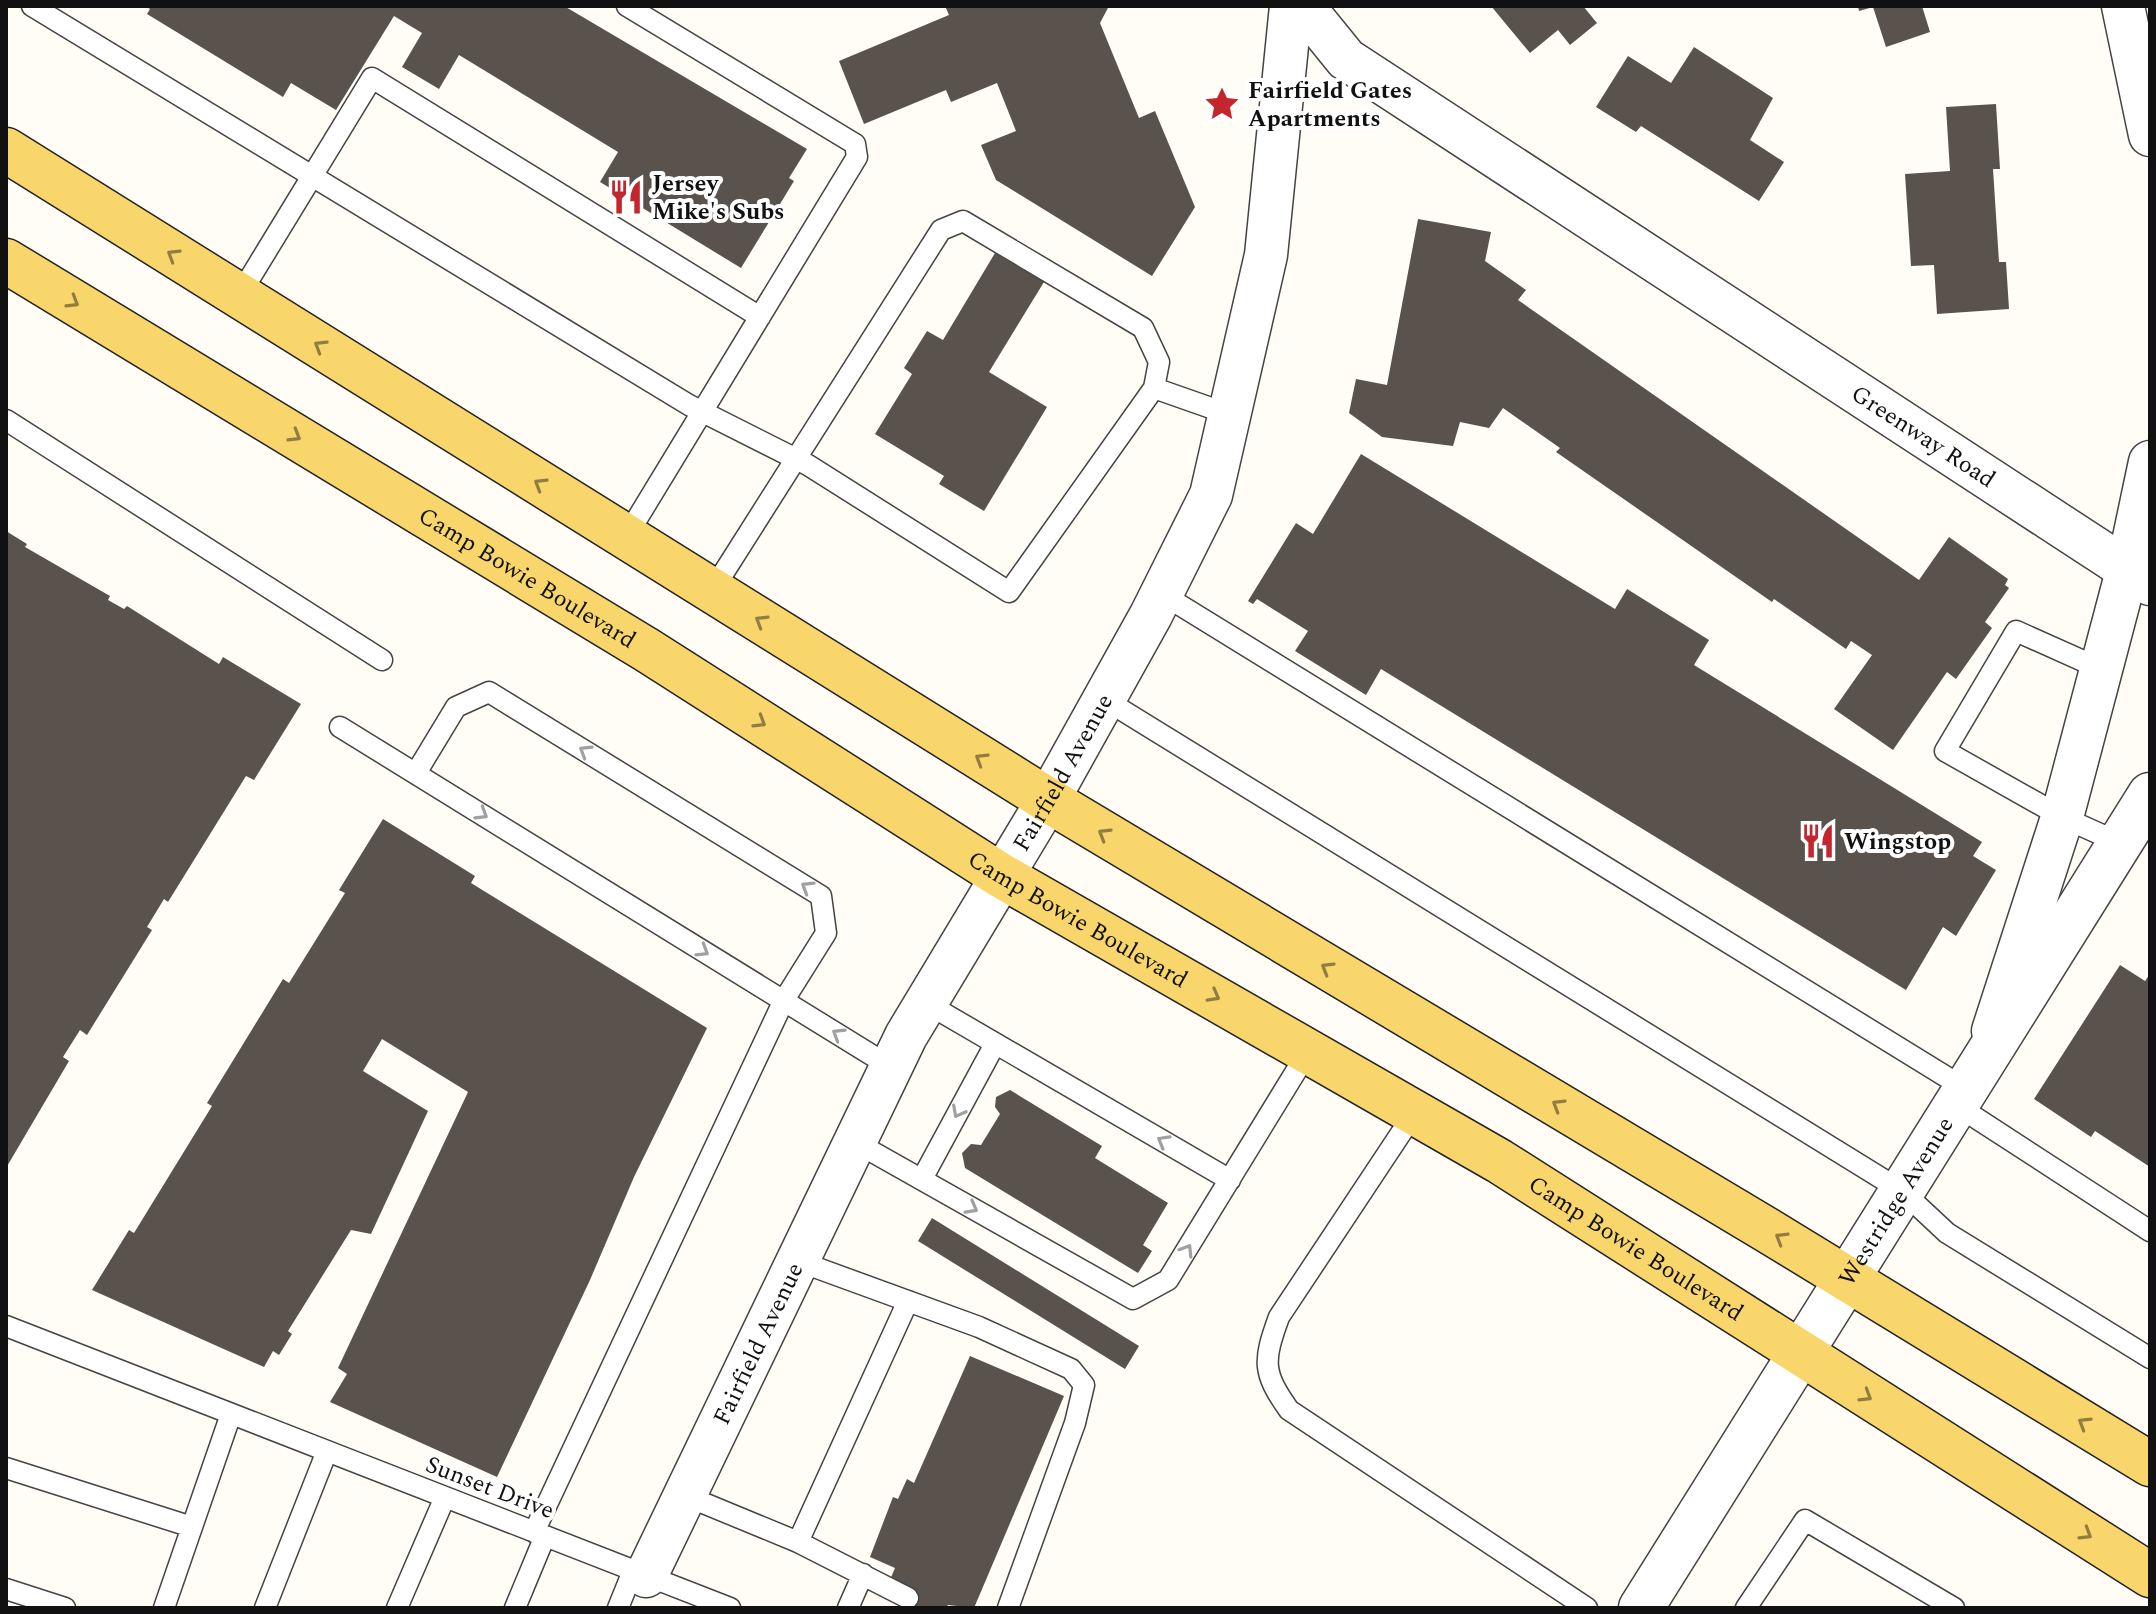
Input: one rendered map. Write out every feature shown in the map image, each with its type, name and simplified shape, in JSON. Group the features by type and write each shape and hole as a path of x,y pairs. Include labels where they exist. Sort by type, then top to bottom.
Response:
{"main road":[{"path":"6,150 1048,800 1848,1279 2150,1464"},
{"name":"Camp Bowie Boulevard","path":"6,261 647,650 1000,875 1415,1112 2150,1575"}],"street":[{"name":"Fairfield Avenue","path":"639,1573 684,1495 891,1067 1000,875 1048,800 1162,594 1211,495 1266,255 1291,6"},
{"name":"Greenway Road","path":"1303,6 1346,59 2138,577"},
{"path":"2123,6 2150,135"},
{"path":"1968,1086 2062,817 2101,669 2138,577 2150,462"},
{"name":"Westridge Avenue","path":"1652,1604 1800,1354 2150,795"}],"lane":[{"path":"32,6 702,412 796,458 1009,592 1154,388 1159,362 1143,328 963,221 941,230 796,458 712,591"},
{"path":"626,537 857,157 855,144 627,6"},
{"path":"239,296 310,175 372,78 760,317"},
{"path":"1154,388 1231,415"},
{"path":"6,420 382,660"},
{"path":"1162,594 1968,1086 2150,1231"},
{"path":"2101,669 2016,631 1945,751 2062,817 2120,843"},
{"path":"416,773 456,707 489,692 821,896 826,933 784,1000 539,1534 515,1608"},
{"path":"1104,699 1902,1191 1947,1233 2150,1358"},
{"path":"340,727 891,1067"},
{"path":"926,1003 1230,1180"},
{"path":"922,1179 995,1044"},
{"path":"855,1142 1133,1299 1168,1280 1309,1050"},
{"path":"1415,1112 1279,1317 1266,1352 1268,1380 1289,1410 1587,1608"},
{"path":"798,1261 979,1327 1071,1369 1084,1385 1075,1423 1008,1608"},
{"path":"798,1542 908,1301"},
{"name":"Sunset Drive","path":"6,1326 730,1608"},
{"path":"164,1608 231,1414"},
{"path":"265,1608 327,1451"},
{"path":"6,1468 192,1527"},
{"path":"684,1495 798,1542 908,1598"},
{"path":"397,1608 445,1497"},
{"path":"1746,1608 1805,1520 1954,1608"},
{"path":"618,1608 639,1573"},
{"path":"848,1608 863,1574"},
{"path":"6,1589 65,1608"}],"building":[{"path":"145,6 564,6 807,149 789,178 794,181 741,268 600,182 618,152 459,55 439,89 402,67 422,33 394,16 336,110 291,83 283,97 147,14 150,9"},
{"path":"945,6 1109,6 1100,23 1139,118 1155,111 1195,207 1152,276 996,180 981,145 1016,131 997,83 951,102 946,90 864,124 839,61 949,15"},
{"path":"1491,6 1583,6 1597,23 1570,45 1558,30 1530,53"},
{"path":"1858,6 1922,6 1930,32 1886,47 1873,7 1859,11"},
{"path":"1694,47 1773,98 1750,140 1784,162 1759,201 1641,126 1636,132 1596,107 1628,56 1671,83"},
{"path":"1996,104 2000,169 1993,169 1999,262 2006,262 2009,309 1937,314 1934,265 1911,266 1905,174 1950,171 1946,107"},
{"path":"1418,219 1491,232 1485,261 1526,290 1518,300 1919,580 1949,537 2008,579 2005,585 2009,588 1985,622 1992,628 1956,679 1947,672 1893,750 1834,709 1872,655 1851,641 1846,649 1774,599 1772,602 1556,452 1560,448 1503,408 1489,428 1460,422 1453,446 1382,437 1349,413 1356,379 1387,385"},
{"path":"995,253 1044,282 989,372 1047,407 984,511 939,484 944,476 875,434 912,374 904,368 927,331 943,340"},
{"path":"1361,454 1615,609 1627,589 1709,640 1694,665 1982,842 1973,856 1996,870 1956,936 1943,927 1906,990 1381,669 1366,695 1295,651 1308,631 1257,599 1253,604 1248,601 1296,523 1313,534"},
{"path":"6,531 27,544 25,547 110,596 108,600 124,609 127,606 219,664 223,657 301,704 254,780 246,776 168,902 164,899 147,927 152,930 87,1035 80,1030 63,1057 69,1061 6,1168"},
{"path":"383,819 475,876 471,883 707,1028 634,1177 590,1280 497,1477 330,1402 347,1374 338,1368 468,1092 382,1039 363,1071 428,1111 371,1234 351,1230 288,1331 292,1334 279,1355 273,1351 264,1367 92,1290 129,1230 134,1233 212,1106 207,1103 283,979 289,983 345,893 339,890"},
{"path":"2120,965 2145,981 2150,974 2150,1167 2095,1131 2091,1137 2034,1099"},
{"path":"1010,1090 1102,1146 1095,1158 1168,1203 1143,1245 1152,1251 1138,1273 965,1168 962,1153 971,1144 981,1145 1000,1114 995,1107 996,1097"},
{"path":"932,1218 1139,1346 1125,1369 918,1241"},
{"path":"970,1356 1064,1396 974,1608 948,1605 946,1608 904,1608 911,1591 889,1582 895,1568 870,1557 893,1497 898,1499 907,1479 914,1483"}],"place":[{"name":"Fairfield Gates Apartments","path":"1222,104"},
{"name":"Jersey Mike's Subs","path":"626,197"},
{"name":"Wingstop","path":"1818,841"}]}
